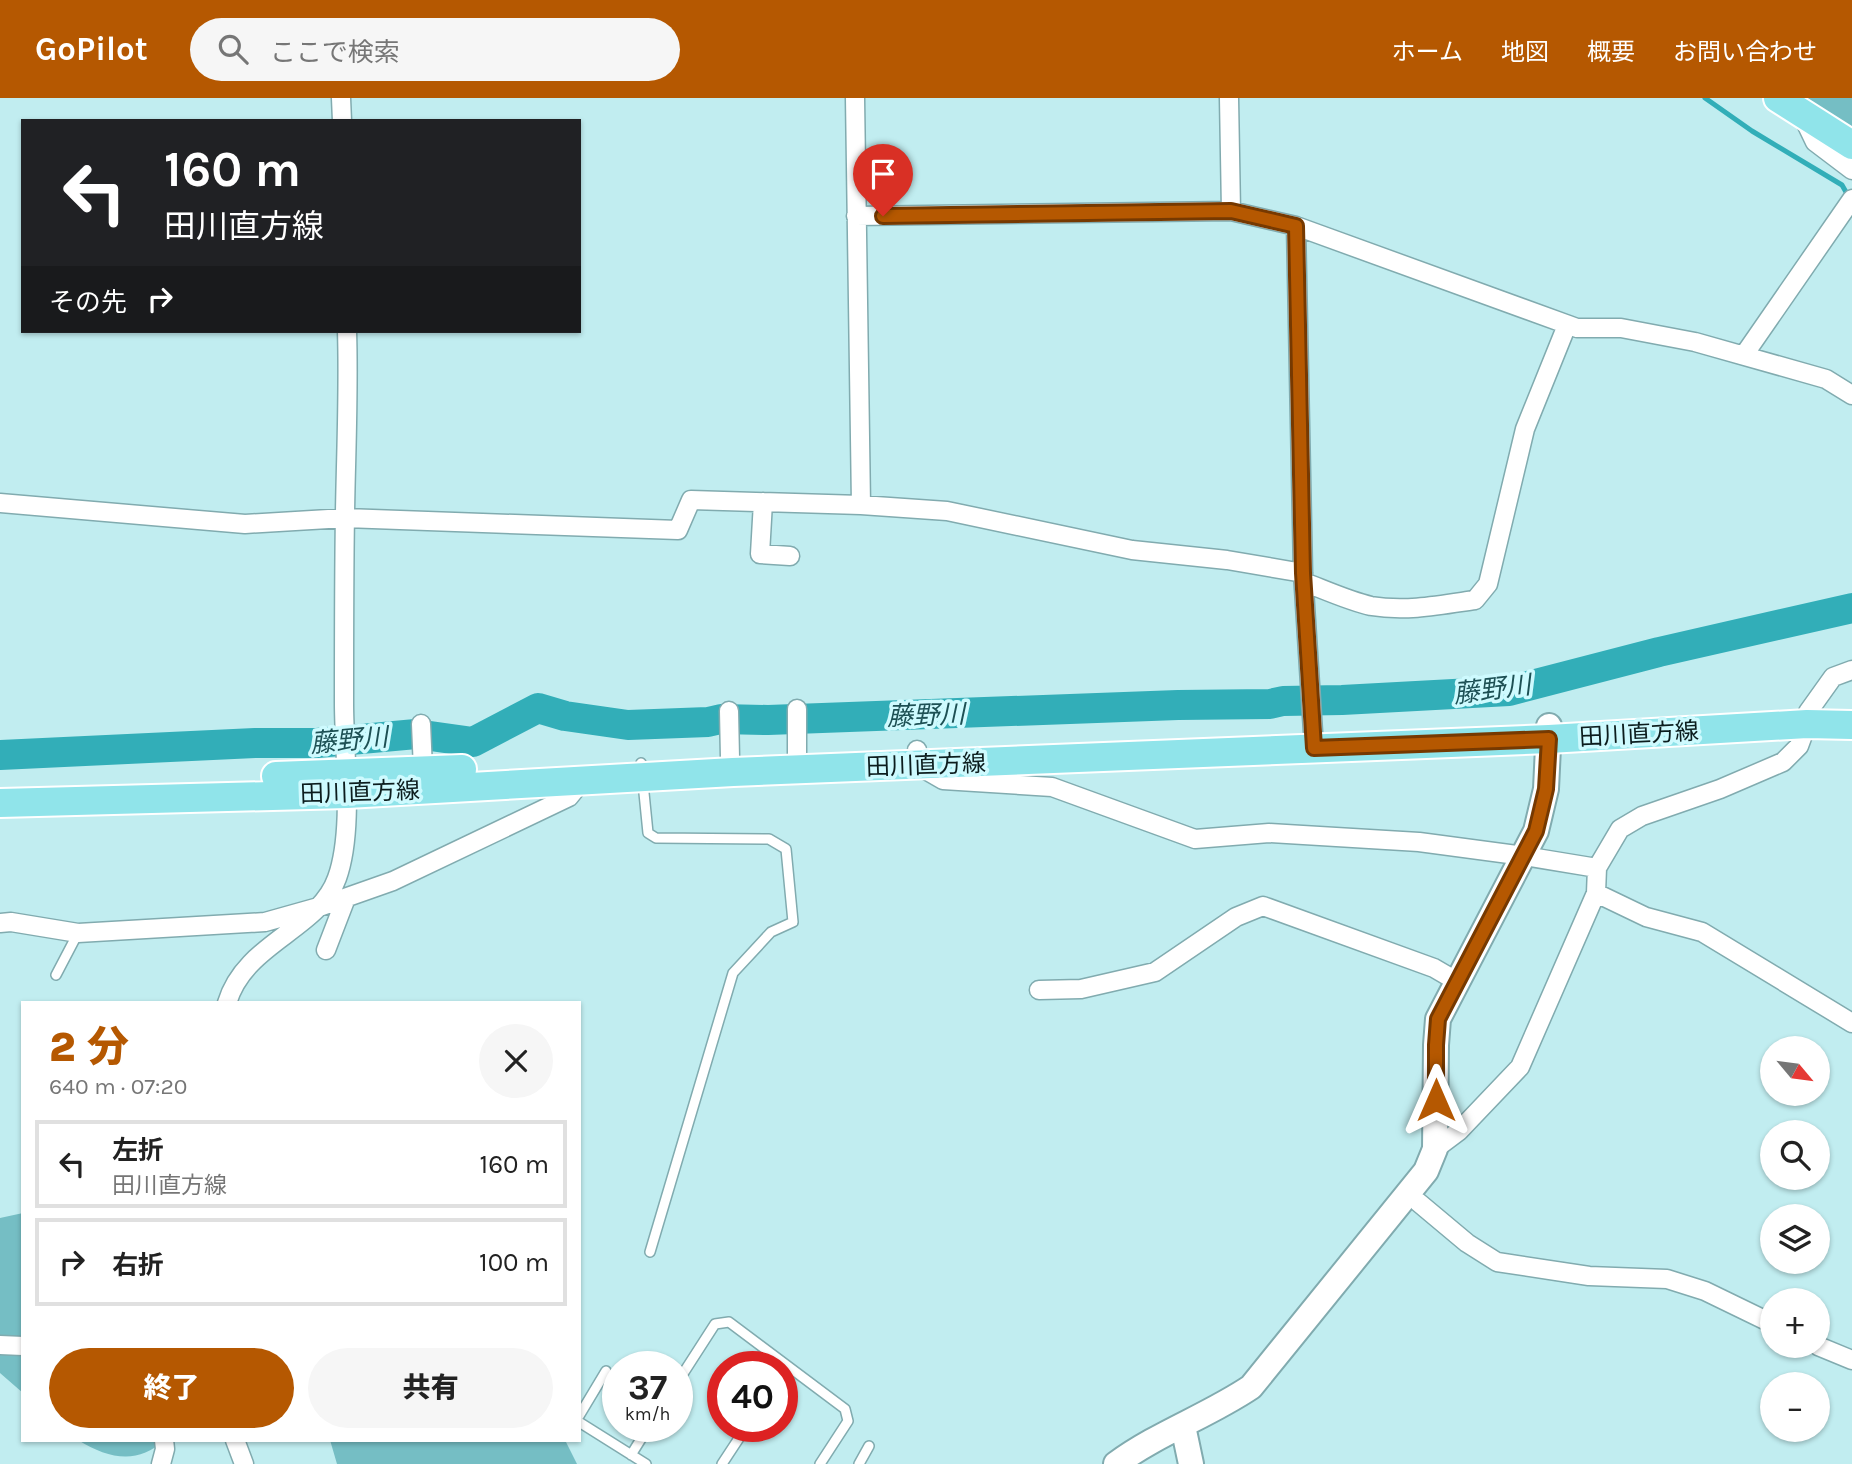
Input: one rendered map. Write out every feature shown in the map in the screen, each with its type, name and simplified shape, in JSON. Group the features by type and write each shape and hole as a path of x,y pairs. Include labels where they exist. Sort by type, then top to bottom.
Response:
{"main road":[{"path":"1778,98 1852,145"},
{"name":"田川直方線","path":"0,803 346,778 423,769 733,772 917,758 1314,739 1549,732 1807,718 1852,712"},
{"name":"田川直方線","path":"1807,718 1852,725"},
{"name":"田川直方線","path":"0,787 346,778 582,781 731,757 797,755 917,758"}],"street":[{"path":"341,98 342,119"},
{"path":"855,98 861,505"},
{"path":"1229,98 1231,211"},
{"path":"1802,114 1815,142 1852,170"},
{"path":"1744,355 1852,199"},
{"path":"856,216 1231,211 1296,226 1577,328 1621,328 1695,342 1826,379 1852,395"},
{"path":"1296,226 1303,578 1314,739"},
{"path":"0,503 245,524 345,517 678,530 691,500 861,505 947,511 1132,550 1227,560 1303,578 1368,605 1392,608 1433,607 1475,600 1488,584 1525,429 1567,325"},
{"path":"228,1001 231,989 244,971 273,942 322,906 337,878 344,841 348,333"},
{"path":"762,502 760,554 790,556"},
{"path":"1435,1149 1459,1131 1520,1067 1596,893 1597,868 1620,829 1642,816 1720,789 1783,762 1798,746 1807,718 1833,677 1852,670"},
{"path":"797,709 797,755"},
{"path":"729,711 731,757"},
{"path":"421,724 423,769"},
{"path":"1116,1464 1135,1450 1251,1387 1426,1171 1435,1149 1438,1019 1536,831 1546,789 1549,732"},
{"path":"917,758 943,780 1052,787 1195,839 1269,833 1419,842 1597,868"},
{"path":"0,923 11,922 78,933 265,922 322,906 393,881 569,797 582,781"},
{"path":"1596,893 1646,917 1702,932 1852,1023"},
{"path":"326,950 346,898"},
{"path":"1039,990 1081,989 1155,972 1236,916 1263,906 1434,968 1458,982"},
{"path":"1418,1202 1467,1242 1497,1262 1589,1276 1667,1279 1705,1291 1760,1318"},
{"path":"0,1345 21,1346"},
{"path":"1830,1351 1852,1360"},
{"path":"1183,1426 1191,1464"},
{"path":"161,1464 164,1442"},
{"path":"236,1442 244,1464"}],"lane":[{"path":"643,771 648,833 656,838 769,839 786,849 793,922 771,932 733,973 650,1252"},
{"path":"56,975 78,933"},
{"path":"693,1358 715,1324 729,1322 764,1351"},
{"path":"581,1413 602,1378"},
{"path":"798,1378 845,1409 848,1421 820,1464"},
{"path":"581,1423 646,1464"},
{"path":"631,1455 639,1442"},
{"path":"722,1464 736,1442"},
{"path":"859,1464 869,1446"}],"shaded area":[{"path":"1793,98 1852,98 1852,135"},
{"path":"21,1213 21,1391 0,1373 0,1218"},
{"path":"81,1442 162,1442 145,1453 134,1456 113,1455"},
{"path":"331,1442 566,1442 577,1464 337,1464"}],"waterway":[{"path":"1705,98 1752,131 1842,185 1850,199"},
{"name":"藤野川","path":"0,755 255,743 317,743 416,734 473,742 538,708 565,716 628,725 708,722 721,719 768,720 1270,704 1283,701 1509,691 1659,652 1852,608"}],"route":[{"path":"883,216 1231,211 1296,226 1303,573 1314,748 1549,739 1546,789 1536,831 1438,1019 1436,1100"}]}
